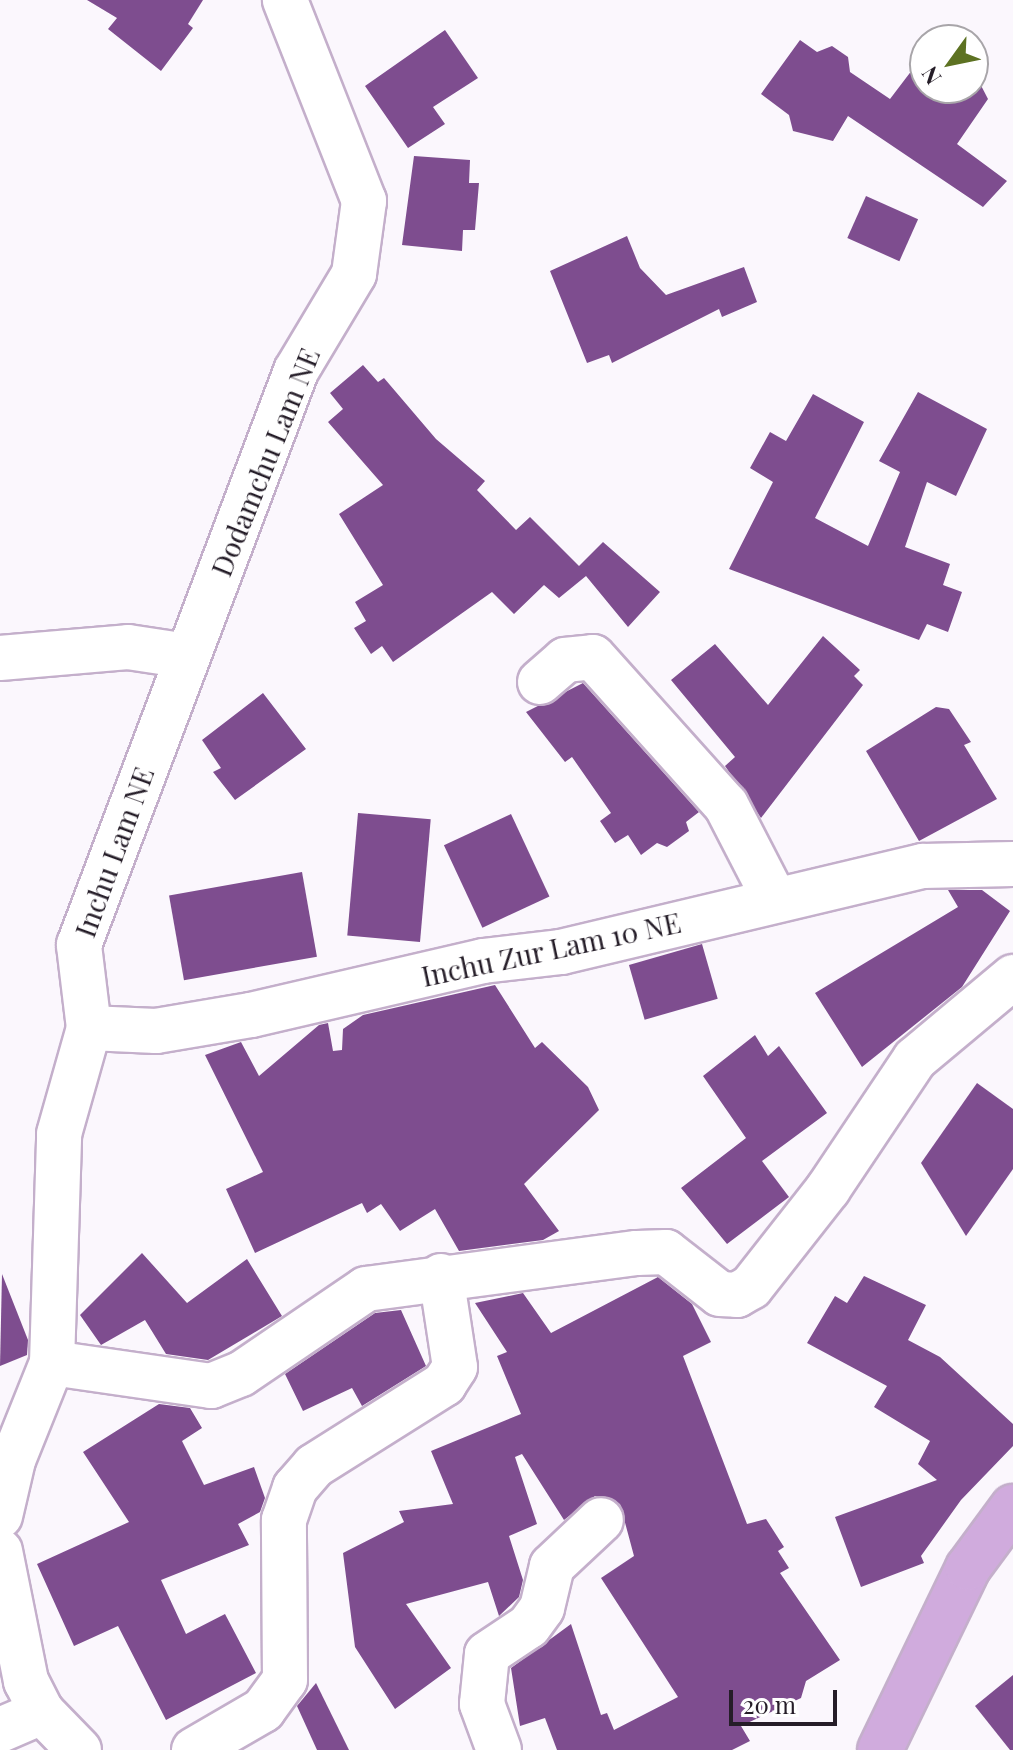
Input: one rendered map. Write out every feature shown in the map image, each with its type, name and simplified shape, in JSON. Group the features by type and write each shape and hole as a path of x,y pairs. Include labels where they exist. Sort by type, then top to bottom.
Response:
{"main road":[{"path":"880,1750 968,1568 1013,1507"}],"street":[{"name":"Dodamchu Lam NE","path":"187,656 296,371 354,274 364,201 285,0"},
{"path":"0,658 128,647 187,656"},
{"name":"Inchu Lam NE","path":"1,1505 52,1363 59,1134 89,1028 79,945 187,656"},
{"path":"540,682 565,660 593,657 726,805 774,898"},
{"name":"Inchu Zur Lam 10 NE","path":"89,1028 156,1031 251,1015 483,961 561,952 774,898 923,866 1013,864"},
{"path":"52,1363 211,1386 241,1374 366,1289 441,1276 666,1252 720,1294 737,1295 751,1287 828,1189 915,1059 1013,977"},
{"path":"194,1750 263,1710 285,1680 284,1520 295,1488 314,1466 444,1384 455,1367 441,1276"},
{"path":"499,1750 482,1704 487,1654 529,1626 542,1608 552,1566 601,1520"},
{"path":"0,1551 26,1681 42,1712 79,1750"},
{"path":"0,1730 42,1712"}],"building":[{"path":"87,0 203,0 188,24 193,28 161,71 108,29 117,18"},
{"path":"445,30 478,78 433,107 445,124 408,148 365,86"},
{"path":"800,40 817,52 832,46 848,57 850,72 890,99 909,74 909,104 985,104 957,144 1007,181 983,207 848,116 833,141 793,131 789,115 761,94"},
{"path":"414,156 470,160 469,183 479,183 475,230 463,230 462,251 402,245"},
{"path":"866,196 918,219 899,261 847,238"},
{"path":"627,236 640,268 666,295 744,267 757,302 722,317 719,309 612,363 609,355 587,363 550,271"},
{"path":"363,365 378,382 384,378 436,439 485,481 477,490 516,530 530,517 579,566 603,542 660,592 628,627 586,576 559,598 544,585 514,614 492,592 393,662 382,646 371,654 354,628 366,621 355,602 383,585 339,514 383,485 328,422 343,409 330,393"},
{"path":"918,392 987,429 956,496 927,482 905,547 950,564 943,585 962,592 948,632 927,624 919,640 729,569 773,482 750,468 770,432 786,441 813,394 864,422 815,518 868,546 900,472 879,461"},
{"path":"823,636 860,670 854,676 863,685 761,818 725,766 735,757 671,680 715,644 768,705"},
{"path":"583,683 699,812 686,822 689,831 667,847 657,843 641,855 628,835 615,843 600,821 611,813 572,757 565,762 526,712"},
{"path":"263,693 306,749 235,800 213,772 221,768 202,740"},
{"path":"936,707 949,709 971,742 964,745 997,799 919,841 866,751"},
{"path":"358,813 431,819 420,942 347,936"},
{"path":"511,814 549,896 482,928 444,845"},
{"path":"302,872 317,957 184,980 169,895"},
{"path":"948,890 982,890 1010,911 962,987 862,1067 815,993 958,907"},
{"path":"702,944 718,999 645,1020 629,965"},
{"path":"495,985 535,1048 542,1042 588,1087 599,1110 524,1184 559,1231 543,1240 459,1251 435,1209 400,1231 381,1204 367,1213 362,1203 255,1253 226,1189 263,1172 205,1055 241,1042 259,1076 319,1025 328,1023 333,1051 342,1050 343,1029 363,1015"},
{"path":"755,1035 768,1056 779,1046 827,1113 762,1161 789,1197 727,1244 681,1188 746,1138 703,1076"},
{"path":"977,1083 1013,1109 1013,1169 966,1236 921,1163"},
{"path":"142,1253 187,1303 247,1259 282,1316 208,1360 166,1354 145,1320 101,1345 80,1315"},
{"path":"2,1274 28,1340 27,1355 0,1366"},
{"path":"864,1276 926,1305 908,1340 940,1357 1013,1424 1013,1446 961,1500 921,1556 924,1563 861,1587 835,1517 937,1480 918,1464 930,1441 874,1407 887,1386 807,1343 835,1296 847,1303"},
{"path":"658,1277 692,1304 711,1342 683,1356 747,1524 766,1519 784,1547 778,1551 789,1568 780,1573 840,1660 806,1681 801,1698 741,1726 750,1741 732,1750 557,1750 545,1718 520,1726 511,1668 571,1624 601,1715 607,1713 614,1730 678,1697 601,1578 634,1556 620,1504 595,1496 564,1520 522,1454 515,1457 537,1524 509,1536 523,1580 519,1597 499,1616 488,1582 406,1604 451,1668 395,1709 355,1647 343,1553 404,1522 399,1511 453,1504 431,1451 521,1414 497,1356 507,1352 475,1303 523,1293 551,1333"},
{"path":"401,1310 426,1366 362,1406 352,1388 303,1411 285,1374 375,1313"},
{"path":"159,1404 190,1408 202,1428 182,1441 204,1485 254,1467 265,1498 260,1512 238,1524 249,1545 161,1580 186,1634 225,1614 256,1673 166,1720 118,1626 74,1646 37,1564 129,1522 83,1452"},
{"path":"1013,1675 1013,1750 1010,1750 975,1706"},
{"path":"316,1683 349,1750 317,1750 297,1706"}]}
